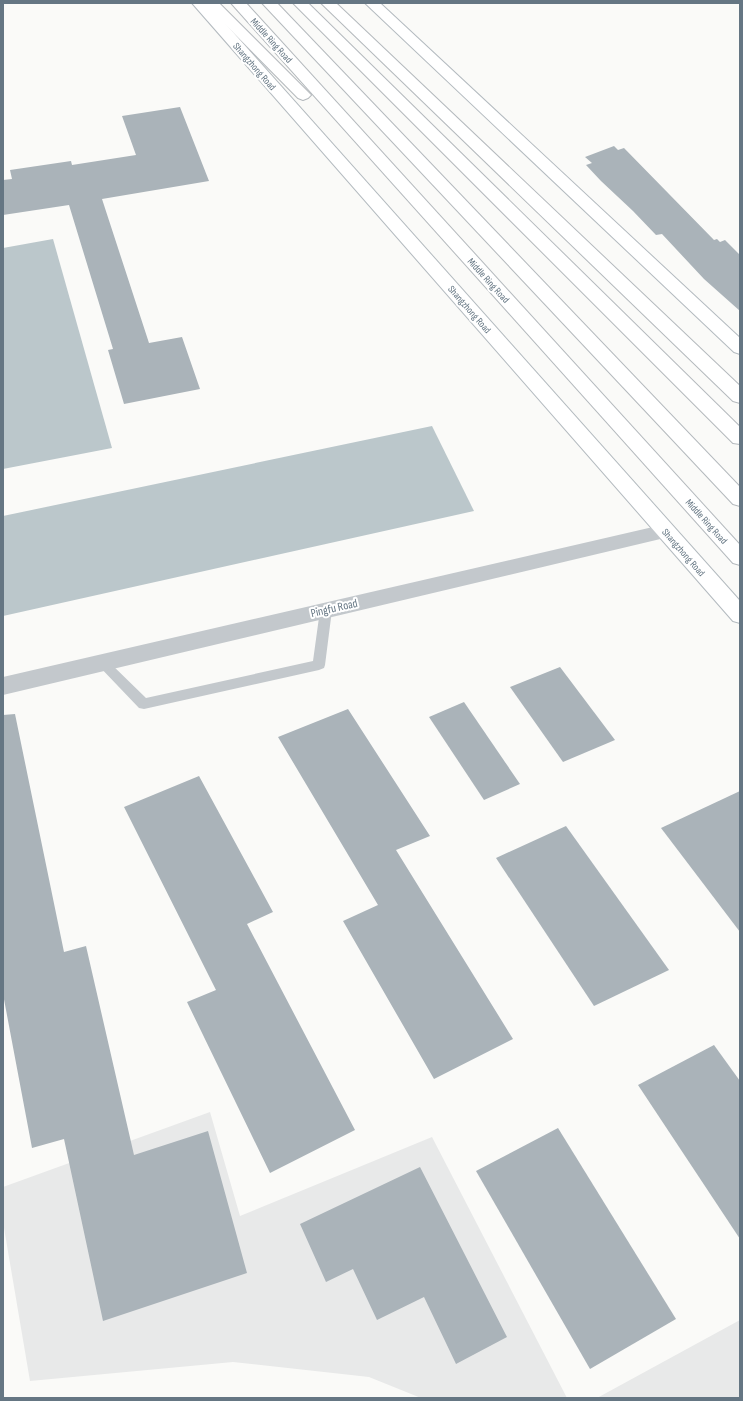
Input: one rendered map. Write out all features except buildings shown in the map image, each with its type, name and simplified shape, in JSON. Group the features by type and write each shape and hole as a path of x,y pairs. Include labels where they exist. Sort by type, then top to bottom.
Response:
{"main road":[{"name":"Shangzhong Road","path":"199,3 740,616"},
{"path":"211,3 504,297"},
{"name":"Middle Ring Road","path":"238,3 740,558"},
{"name":"Middle Ring Road","path":"269,3 740,499"},
{"path":"300,3 740,438"},
{"path":"372,3 740,348"},
{"path":"330,4 740,397"}],"street":[{"name":"Pingfu Road","path":"3,686 666,531"}],"lane":[{"path":"102,663 144,704 319,666 326,610"}],"shaded area":[{"path":"53,239 112,448 3,469 3,248"},
{"path":"432,426 474,511 3,616 3,516"},
{"path":"210,1112 240,1216 432,1137 567,1398 421,1398 369,1377 233,1362 30,1381 3,1222 3,1187"},
{"path":"740,1320 740,1398 597,1398"}]}
